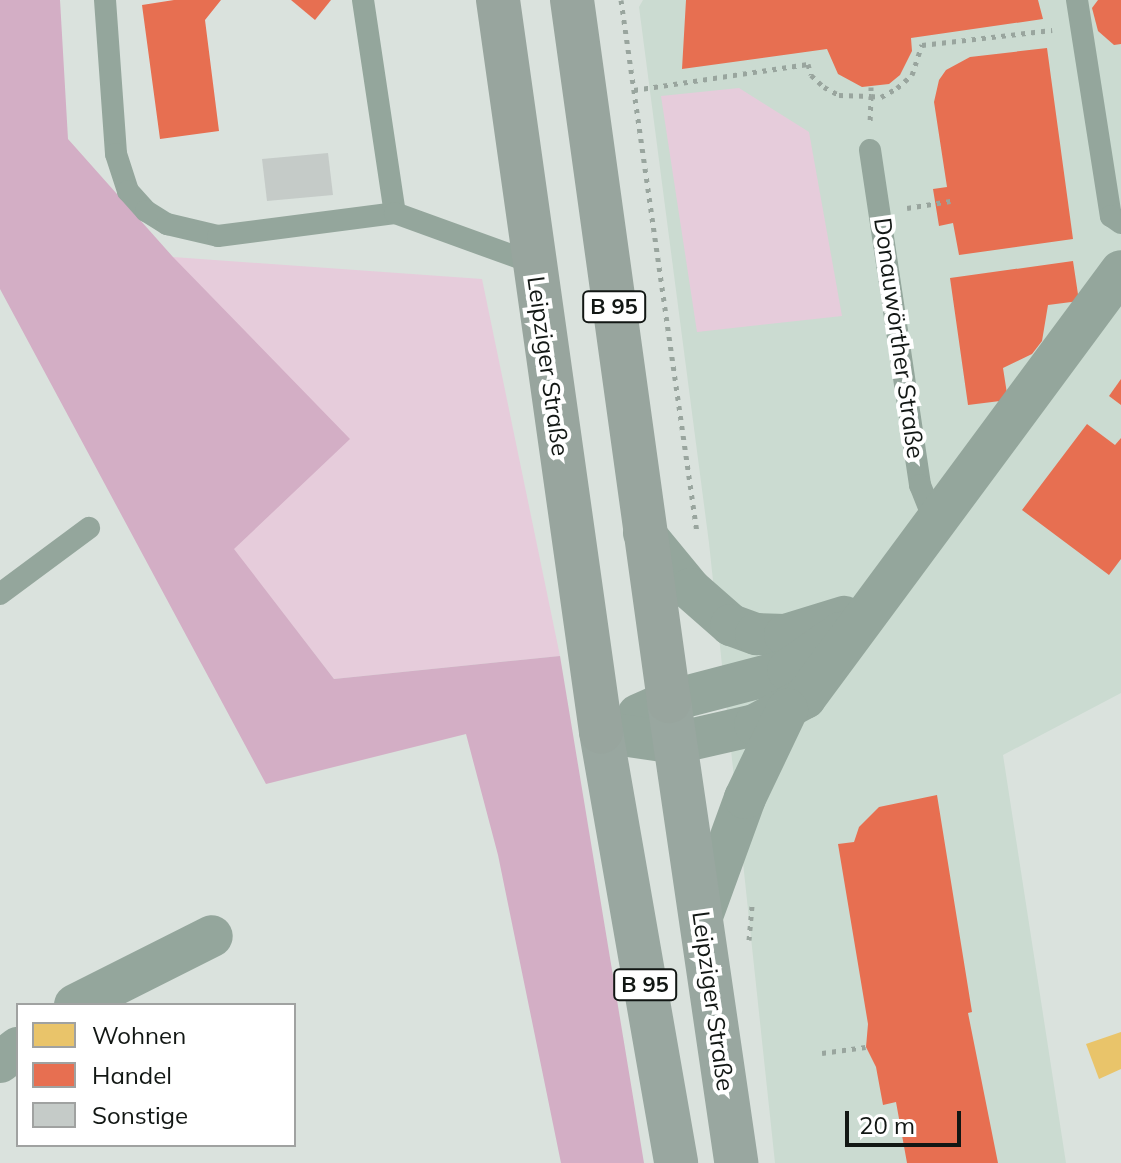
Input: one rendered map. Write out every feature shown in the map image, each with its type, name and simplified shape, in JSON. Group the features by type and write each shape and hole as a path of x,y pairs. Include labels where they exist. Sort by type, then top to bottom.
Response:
{"highway":[{"name":"Leipziger Straße","path":"498,0 601,732"},
{"name":"Leipziger Straße","path":"572,0 669,701"}],"main road":[{"name":"Leipziger Straße","path":"669,701 736,1163"},
{"name":"Leipziger Straße","path":"601,732 676,1163"}],"street":[{"path":"601,732 676,743 722,735 787,710 823,678 1121,271"},
{"path":"644,533 717,615 756,634 785,635 875,606"},
{"path":"601,732 669,701 788,670 875,606"},
{"path":"701,919 745,798 787,710"},
{"path":"79,1003 212,936"},
{"path":"0,1062 16,1050"}],"lane":[{"path":"105,0 120,173 146,211 167,224 218,236 395,213 533,263"},
{"path":"363,0 395,213"},
{"path":"1077,0 1111,216 1121,223"},
{"name":"Donauwörther Straße","path":"870,150 920,485 936,525"},
{"path":"0,594 89,528"}],"path":[{"path":"621,0 698,540"},
{"path":"634,90 808,64 811,75 839,95 881,97 912,75 922,45 1042,32"},
{"path":"870,150 871,87"},
{"path":"881,213 950,201"},
{"path":"822,1053 866,1047"}],"shaded area":[{"path":"0,0 60,0 68,139 173,257 350,439 234,549 334,679 560,656 644,1163 561,1163 498,855 466,734 266,784 0,289"},
{"path":"643,0 1121,0 1121,693 1003,755 1066,1163 775,1163 709,543 639,7"},
{"path":"739,88 809,132 842,316 697,332 661,96"},
{"path":"173,257 482,279 560,656 334,679 233,549"}],"building: Wohnen":[{"path":"1121,1032 1121,1069 1099,1079 1086,1044"}],"building: Handel":[{"path":"174,0 221,0 205,20 219,131 160,139 142,5"},
{"path":"291,0 331,0 315,20"},
{"path":"686,0 1038,0 1043,19 911,38 912,51 900,75 889,84 862,87 838,74 827,49 682,69"},
{"path":"1098,0 1121,0 1121,44 1114,45 1098,31 1092,8"},
{"path":"1047,48 1073,239 959,255 953,223 939,226 933,189 947,187 934,102 939,80 946,70 970,57"},
{"path":"1073,261 1079,301 1048,305 1042,341 1032,354 1003,368 1008,400 968,405 950,278"},
{"path":"1121,379 1121,405 1109,396"},
{"path":"1087,424 1115,445 1121,438 1121,559 1109,575 1022,510"},
{"path":"937,795 972,1012 968,1013 998,1163 907,1163 896,1102 883,1105 876,1067 866,1047 868,1024 838,844 854,842 859,827 879,807"}],"building: Sonstige":[{"path":"328,153 333,195 267,201 262,159"}]}
